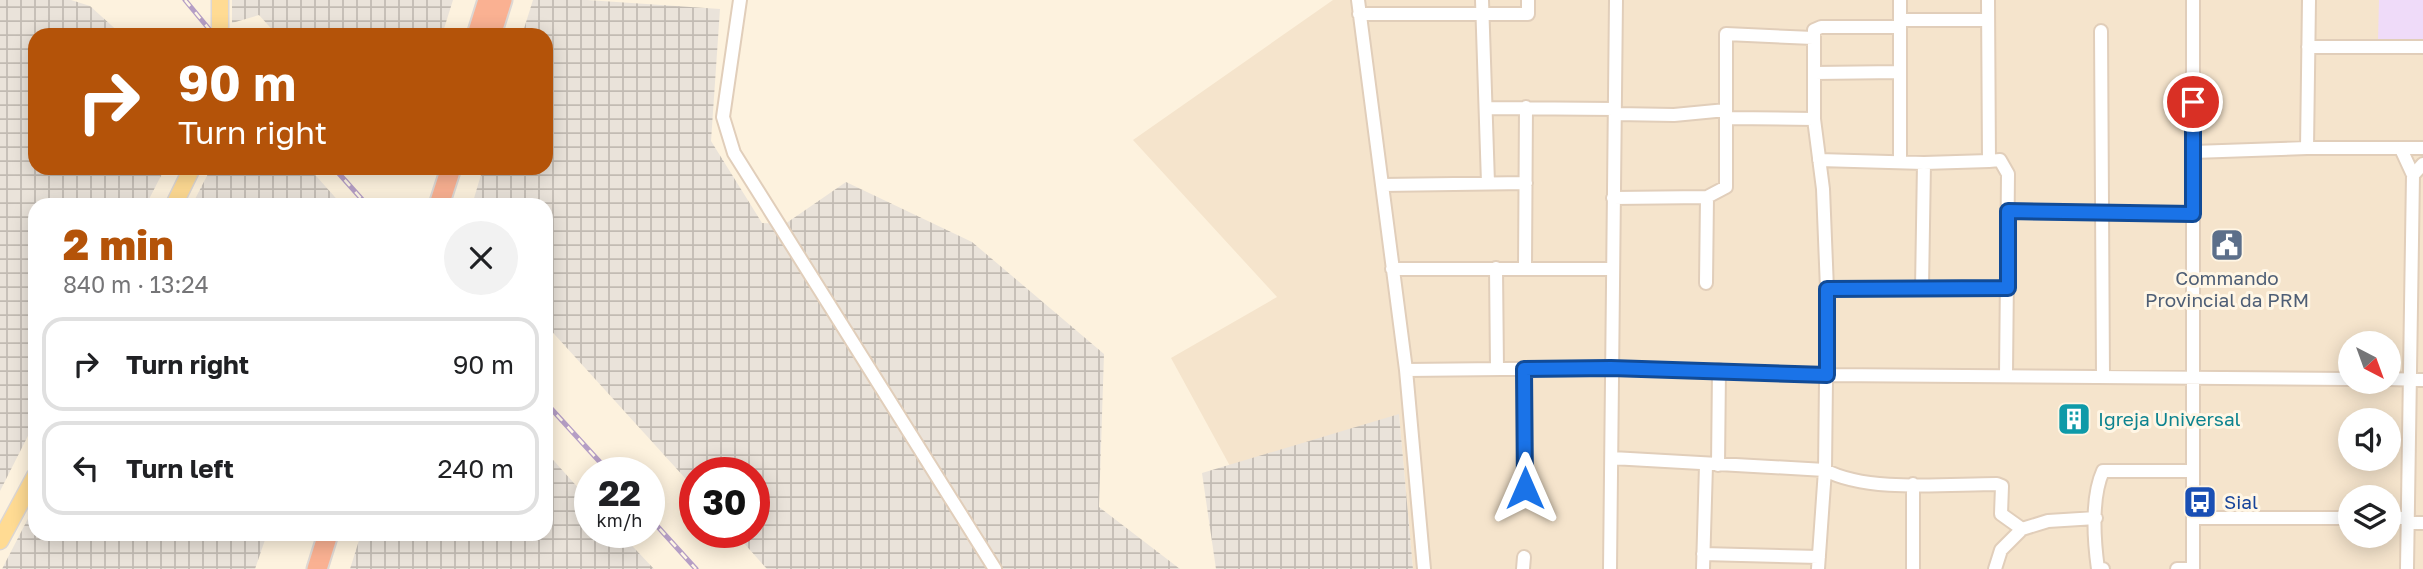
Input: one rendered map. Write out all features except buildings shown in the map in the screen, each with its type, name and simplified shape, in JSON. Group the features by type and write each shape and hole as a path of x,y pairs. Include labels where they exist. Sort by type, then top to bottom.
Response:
{"highway":[{"path":"479,28 488,0"},
{"path":"493,28 502,0"},
{"path":"429,198 436,175"},
{"path":"441,198 449,175"},
{"path":"317,569 326,541"},
{"path":"327,569 336,541"}],"main road":[{"path":"220,0 220,28"},
{"path":"177,198 189,175"},
{"path":"0,541 28,489"}],"street":[{"path":"740,0 723,117 734,153 995,569"},
{"path":"1357,0 1406,370 1424,569"},
{"path":"1482,0 1488,183"},
{"path":"1359,14 1528,14 1528,0"},
{"path":"1610,569 1616,0"},
{"path":"1900,0 1900,162"},
{"path":"1988,0 1989,161"},
{"path":"2177,569 2193,569 2193,0"},
{"path":"2308,148 2309,0"},
{"path":"1703,554 1818,563 1825,470 1827,289 1814,119 1814,30 1821,27 1989,20"},
{"path":"2101,31 2104,376"},
{"path":"1614,198 1707,197 1728,184 1726,34 1813,38"},
{"path":"2308,47 2423,47"},
{"path":"1814,73 1900,72"},
{"path":"1487,108 1526,107 1814,119"},
{"path":"1525,267 1526,107"},
{"path":"2193,152 2423,148"},
{"path":"2401,149 2413,175 2416,280 2408,380 2407,569"},
{"path":"1819,160 1924,163 2000,160 2006,165 2006,375"},
{"path":"1922,288 1924,163"},
{"path":"2413,175 2423,164"},
{"path":"1382,185 1526,183"},
{"path":"1706,283 1707,197"},
{"path":"2008,211 2193,214"},
{"path":"1496,268 1497,369"},
{"path":"1392,270 1613,268"},
{"path":"1827,289 2008,288"},
{"path":"1406,370 1611,368 1827,375 2338,379"},
{"path":"1524,369 1525,488"},
{"path":"1703,569 1719,370"},
{"path":"2401,380 2423,380"},
{"path":"1612,458 1825,470 1842,480 2000,485 2001,514 2022,529"},
{"path":"2103,569 2098,569 2096,518 2097,488 2103,471 2193,471"},
{"path":"1913,484 1913,569"},
{"path":"1995,569 2001,550 2022,529 2048,521 2096,518"},
{"path":"2193,518 2338,518"},
{"path":"2401,519 2423,523"}],"shaded area":[{"path":"0,0 71,0 90,6 114,28 28,28 28,175 161,175 150,198 28,198 28,436 0,491"},
{"path":"232,0 453,0 444,28 271,28 259,15 232,23"},
{"path":"533,0 587,0 720,9 711,141 762,223 785,224 846,182 972,242 1104,354 1099,507 1180,569 767,569 748,548 770,548 770,457 679,457 679,471 553,333 553,198 474,198 481,175 553,175 553,28 524,28"},
{"path":"1333,0 2423,0 2423,569 1413,569 1399,415 1230,466 1171,358 1277,297 1133,140"},
{"path":"2379,0 2423,0 2423,41 2378,41"},
{"path":"207,175 315,175 336,198 196,198"},
{"path":"1399,414 1413,569 1216,569 1202,473"},
{"path":"553,460 574,483 574,548 634,548 654,569 350,569 359,541 553,541"},
{"path":"28,519 28,541 265,541 255,569 2,569"}],"railway":[{"path":"185,0 208,28"},
{"path":"340,175 361,198"},
{"path":"553,411 595,457"},
{"path":"665,535 696,569"}],"place":[{"name":"Commando Provincial da PRM","path":"2227,245"},
{"name":"Igreja Universal","path":"2074,419"},
{"name":"Sial","path":"2200,502"}],"route":[{"path":"1525,488 1524,369 1719,370 1827,375 1827,289 2008,288 2008,211 2193,214 2193,102"}]}
